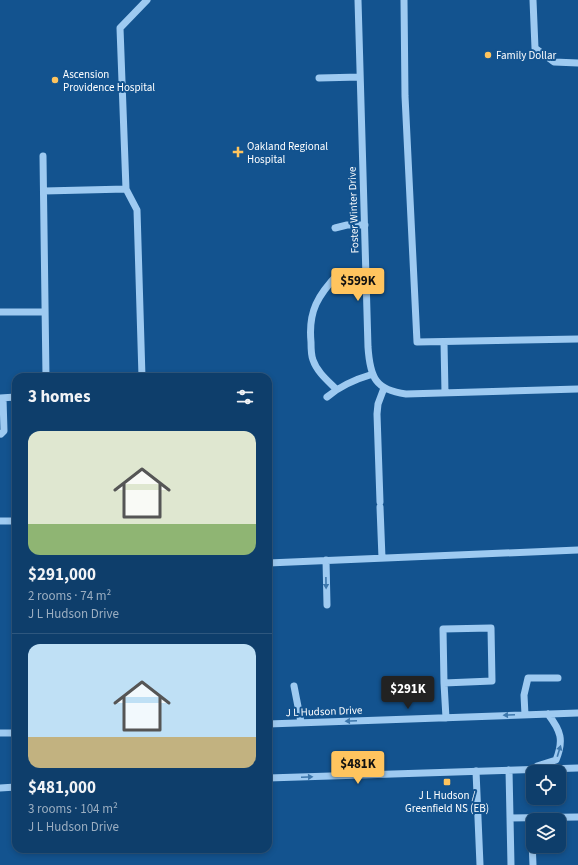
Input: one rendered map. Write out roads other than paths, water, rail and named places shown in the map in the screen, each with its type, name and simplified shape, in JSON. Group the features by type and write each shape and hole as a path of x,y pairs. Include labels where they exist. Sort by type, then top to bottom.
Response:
{"street":[{"path":"142,373 137,210 126,189 120,28 147,0"},
{"name":"Foster Winter Drive","path":"358,0 369,354 370,368 377,382 384,388"},
{"path":"404,0 405,96 417,342 578,339"},
{"path":"533,0 535,48 554,62 578,63"},
{"path":"319,78 360,77"},
{"path":"43,156 46,373"},
{"path":"44,191 126,189"},
{"path":"335,228 347,225 365,225"},
{"path":"336,389 318,370 312,360 310,337 311,319 317,301 321,293 339,273"},
{"path":"0,312 45,312"},
{"path":"444,342 445,393"},
{"path":"327,397 336,389 352,381 373,374"},
{"path":"382,558 377,414 378,404 384,388 393,392 406,394 578,389"},
{"path":"1,434 4,431 2,398 12,397"},
{"path":"0,521 12,521"},
{"path":"272,563 578,550"},
{"path":"326,560 327,605"},
{"path":"444,683 492,681 490,628 443,629 444,683 446,718"},
{"path":"525,715 524,695 528,678 558,678"},
{"path":"294,686 301,722"},
{"name":"J L Hudson Drive","path":"272,724 578,713"},
{"path":"540,765 556,760 560,750 560,735 548,714"},
{"path":"0,733 12,733"},
{"path":"0,739 12,733"},
{"path":"566,768 578,768"},
{"path":"272,778 526,769"},
{"path":"509,770 511,865"},
{"path":"476,771 480,865"},
{"path":"0,788 12,787"},
{"path":"510,818 526,818"},
{"path":"566,818 578,818"},
{"path":"532,853 533,865"}],"place":[{"name":"Family Dollar","path":"488,55"},
{"name":"Ascension Providence Hospital","path":"55,80"},
{"name":"Oakland Regional Hospital","path":"238,152"},
{"name":"J L Hudson / Greenfield NS (EB)","path":"447,782"}]}
